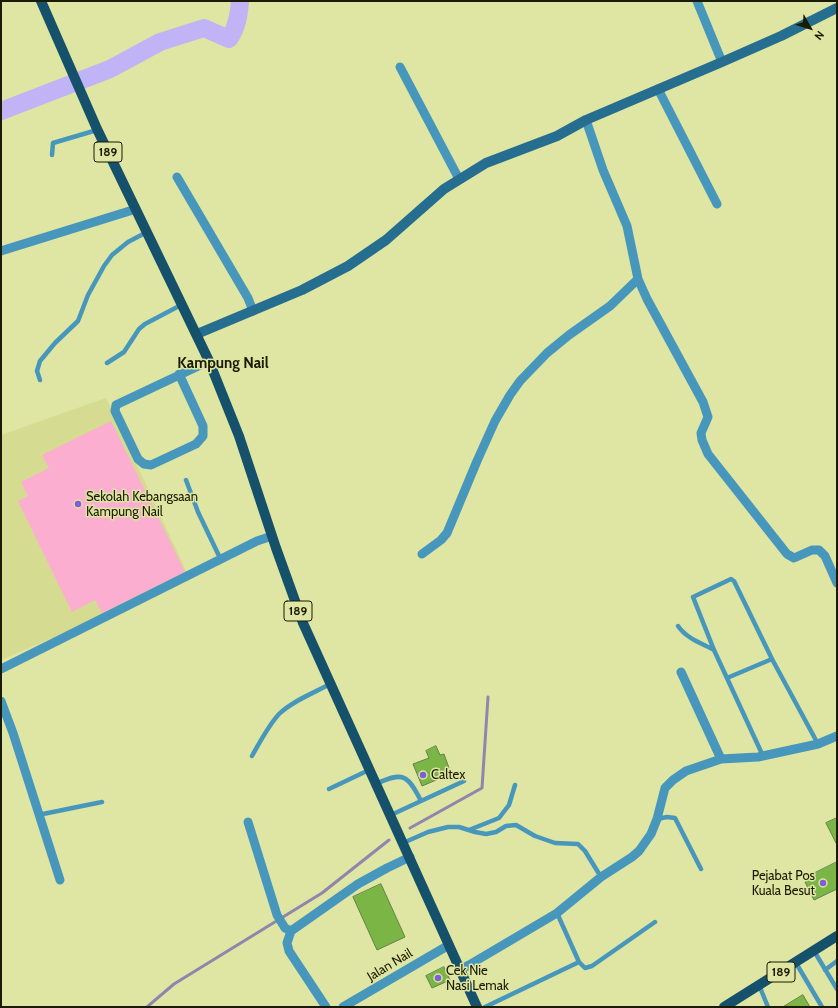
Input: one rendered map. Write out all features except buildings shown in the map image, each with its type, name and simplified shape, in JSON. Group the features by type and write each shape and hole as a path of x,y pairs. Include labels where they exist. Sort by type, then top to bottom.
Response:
{"main road":[{"name":"189","path":"41,1 97,129 209,361 239,436 298,610 330,684 477,1007"},
{"name":"189","path":"724,1007 837,936"}],"street":[{"path":"697,1 722,62"},
{"path":"197,334 302,290 348,266 370,252 392,235 432,199 459,179 486,162 557,136 586,120 781,36 837,8"},
{"path":"400,67 459,179"},
{"path":"658,89 717,204"},
{"path":"586,120 603,170 627,226 638,278 647,299 705,408 708,417 702,429 701,436 708,454 787,554 794,558 812,550 819,550 825,556 837,583"},
{"path":"177,176 248,298 253,311"},
{"path":"1,251 136,209"},
{"path":"422,554 441,540 447,533 495,421 520,381 547,353 569,335 610,306 638,278"},
{"path":"179,374 203,426 203,436 196,444 151,465 144,464 138,459 115,411 116,405 179,374 209,361"},
{"path":"1,669 257,542 272,536"},
{"path":"680,672 721,759"},
{"path":"1,701 13,733 60,880"},
{"path":"460,970 557,913 601,877 639,851 651,834 657,820 665,788 686,771 721,759 764,756 818,744 837,736"},
{"path":"248,822 279,919 286,928 291,931"},
{"path":"326,1007 289,951 287,943 291,931 358,884 410,857"},
{"name":"Jalan Nail","path":"344,1007 449,944"}],"lane":[{"path":"52,156 53,143 97,129"},
{"path":"40,380 38,371 40,361 55,343 78,322 88,295 104,266 112,255 128,242 147,232"},
{"path":"107,363 124,352 145,324 182,304"},
{"path":"186,480 198,512 221,560"},
{"path":"764,756 714,650 693,597 732,579 772,659 818,744"},
{"path":"678,626 690,637 714,650"},
{"path":"727,678 772,659"},
{"path":"252,756 264,735 279,714 290,706 330,684"},
{"path":"329,789 370,770"},
{"path":"376,784 390,777 405,778 412,785 421,801"},
{"path":"390,815 464,781"},
{"path":"469,830 499,818 509,805 515,785"},
{"path":"38,815 102,802"},
{"path":"657,820 667,817 675,818 701,869"},
{"path":"403,843 434,830 454,827 486,834 496,832 506,826 516,825 534,836 555,843 578,844 587,854 601,877"},
{"path":"557,913 579,962 585,968 592,966 655,922"},
{"path":"814,951 837,989"},
{"path":"825,970 837,961"},
{"path":"485,1007 579,962"},
{"path":"796,962 822,1007"},
{"path":"759,985 768,1007"}],"shaded area":[{"name":"Sekolah Kebangsaan Kampung Nail","path":"106,398 187,573 105,615 1,660 1,435"},
{"path":"111,421 185,572 102,613 95,600 72,612 18,501 28,496 21,482 49,468 42,455"}],"waterway":[{"path":"1,111 110,69 160,42 204,28 229,39 237,21 240,1"},
{"path":"410,828 482,788 488,697"},
{"path":"147,1007 174,984 322,893 389,840"}],"place":[{"name":"Sekolah Kebangsaan Kampung Nail","path":"78,504"},
{"name":"Caltex","path":"423,775"},
{"name":"Pejabat Pos Kuala Besut","path":"823,883"},
{"name":"Cek Nie Nasi Lemak","path":"438,978"}],"district":[{"name":"Kampung Nail","path":"223,364"}]}
